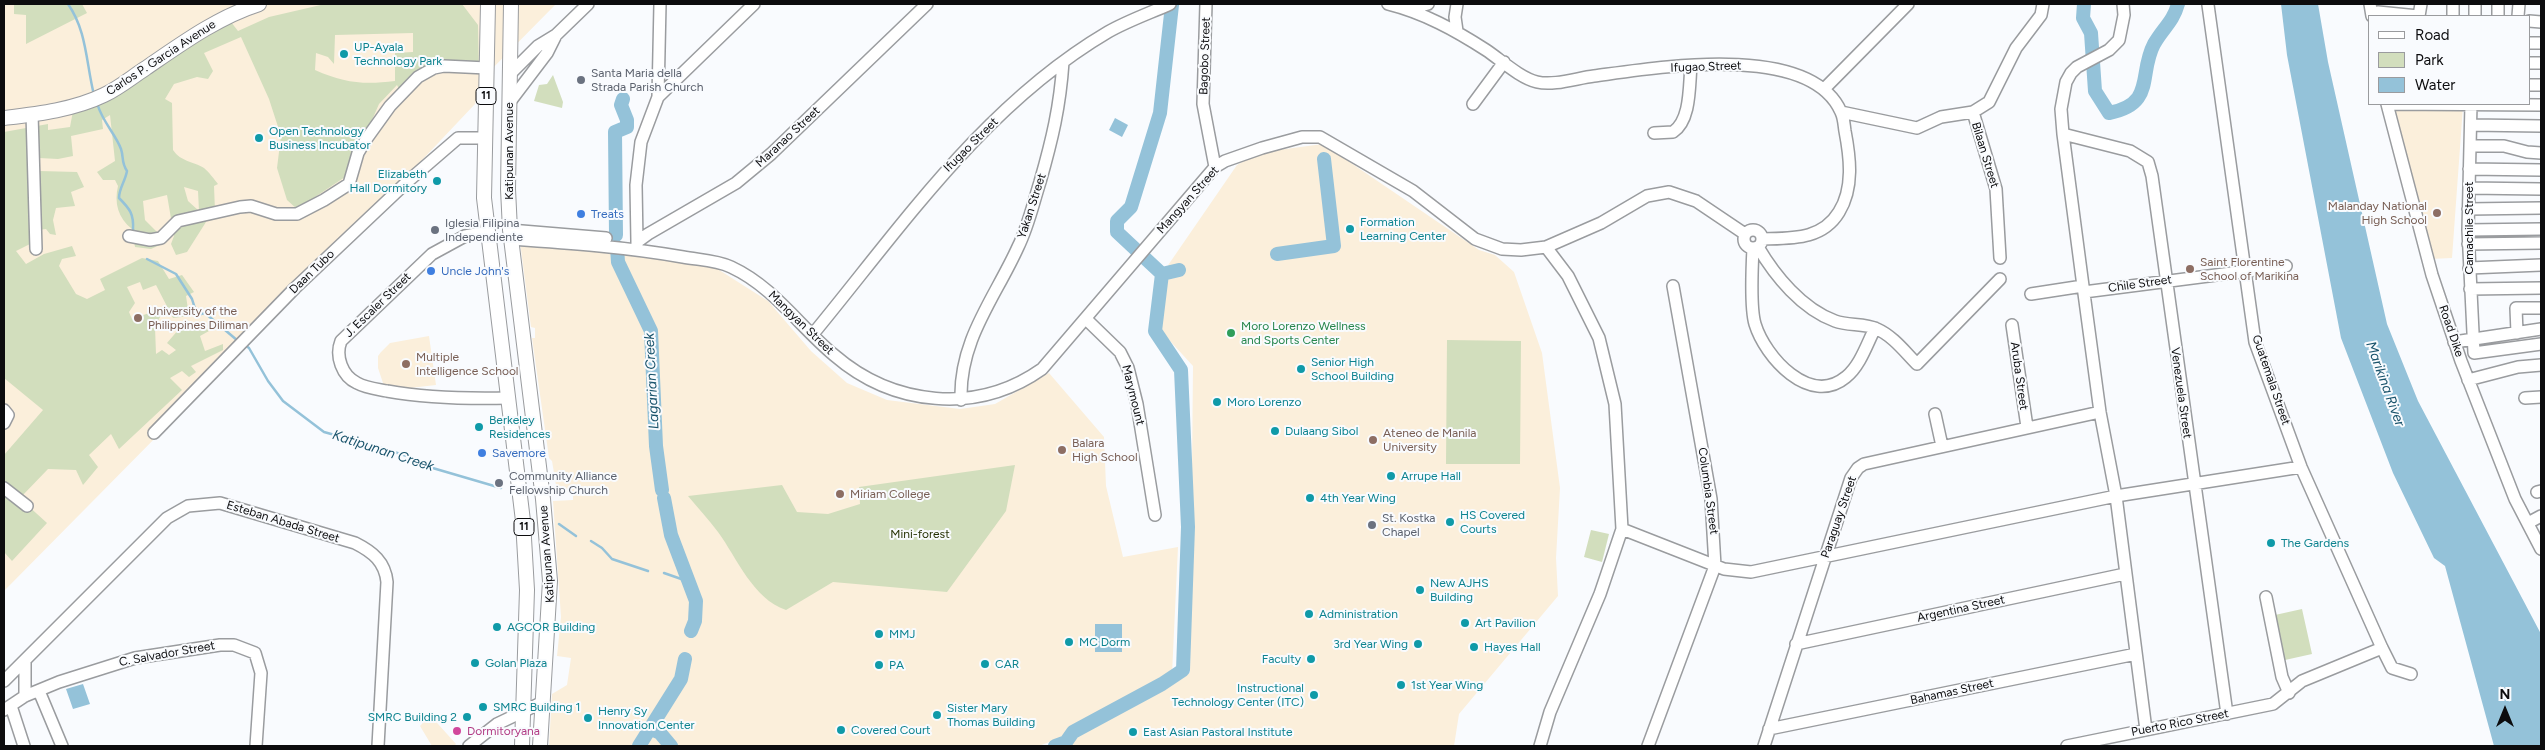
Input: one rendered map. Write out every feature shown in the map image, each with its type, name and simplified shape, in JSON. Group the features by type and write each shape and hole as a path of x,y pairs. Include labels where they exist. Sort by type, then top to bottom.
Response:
{"main road":[{"name":"Carlos P. Garcia Avenue","path":"4,118 68,108 106,94 208,27 241,10 258,4"},
{"path":"480,4 488,18"},
{"name":"Katipunan Avenue","path":"488,4 484,198 523,521 527,590 522,746"},
{"path":"505,4 502,130 508,158"},
{"name":"Katipunan Avenue","path":"511,4 508,158 510,234 544,508 550,581 540,746"}],"street":[{"path":"509,75 538,46 556,35 588,4"},
{"path":"637,246 636,185 641,142 658,97 660,4"},
{"path":"658,97 754,4"},
{"name":"Maranao Street","path":"637,246 736,182 771,154 927,4"},
{"name":"Ifugao Street","path":"813,334 936,181 980,134 1063,62 1109,31 1170,4"},
{"name":"Bagobo Street","path":"1206,4 1203,104 1215,167"},
{"name":"Ifugao Street","path":"1388,4 1408,9 1456,31 1537,82 1733,63 1776,70 1805,79 1824,89 1841,112 1849,152 1850,174 1846,196 1835,220 1827,228 1810,235 1758,245"},
{"path":"1408,9 1428,4"},
{"path":"1456,31 1457,4"},
{"path":"1824,89 1908,4"},
{"path":"1841,112 1917,128 1941,117 1972,112 1989,102 2016,48 2041,15 2043,4"},
{"path":"2123,4 2124,16 2118,40 2109,50 2070,73 2066,82 2061,109 2100,412 2116,496 2146,730"},
{"name":"Guatemala Street","path":"2208,5 2255,342 2301,467 2382,648 2392,668 2410,674"},
{"path":"2374,10 2414,15"},
{"path":"509,103 547,53 556,35"},
{"name":"Yakan Street","path":"961,400 969,350 981,314 1018,249 1026,228 1057,120 1063,62"},
{"path":"1473,104 1504,62"},
{"path":"130,236 150,240 160,238 178,221 240,207 251,206 276,214 297,214 349,184 358,153 367,138 390,106 418,77 434,68 444,66 487,68"},
{"path":"1654,133 1673,132 1680,124 1686,110 1691,66"},
{"name":"Road Dike","path":"2387,105 2432,275 2454,342 2515,499 2541,549"},
{"name":"Camachile Street","path":"2471,105 2468,244 2474,353 2541,344"},
{"name":"Bilaan Street","path":"1972,112 1996,189 2000,258"},
{"path":"32,114 36,249"},
{"path":"2471,125 2541,126"},
{"name":"Venezuela Street","path":"2063,134 2130,151 2148,162 2152,176 2228,714"},
{"name":"Mangyan Street","path":"510,234 637,246 731,267 771,292 832,354 859,376 903,394 930,399 961,400 998,392 1032,376 1042,369 1086,319 1141,251 1215,167 1225,161 1262,148 1302,137 1320,137 1414,191 1476,239 1502,250 1546,247 1601,223 1647,196 1669,192 1696,202 1745,234 1744,242 1758,245"},
{"name":"Daan Tubo","path":"154,433 250,332 407,182 458,138 486,138"},
{"path":"2471,146 2504,146 2527,152 2541,153"},
{"path":"2469,169 2541,170"},
{"path":"2468,188 2541,188"},
{"path":"2468,209 2541,208"},
{"path":"2468,230 2541,229"},
{"name":"J. Escaler Street","path":"487,232 465,236 432,254 341,341 338,352 344,371 352,381 365,386 407,395 449,399 508,398"},
{"path":"2468,244 2541,243"},
{"path":"1758,245 1753,311 1755,324 1772,357 1798,379 1810,384 1826,386 1845,378 1853,370 1875,328"},
{"path":"1758,245 1767,263 1806,303 1834,320 1875,328 1894,341 1917,364 2000,279"},
{"path":"1540,746 1550,712 1600,594 1622,529 1615,404 1599,338 1583,302 1568,276 1546,247"},
{"path":"2469,268 2541,265"},
{"name":"Chile Street","path":"2031,294 2286,266"},
{"name":"Columbia Street","path":"1648,746 1715,566 1711,499 1673,286"},
{"path":"2470,289 2541,288"},
{"path":"2517,333 2516,308 2541,308"},
{"name":"Marymount","path":"1086,319 1120,352 1128,368 1137,404 1155,514"},
{"name":"Aruba Street","path":"2012,325 2027,427"},
{"path":"2454,342 2541,329"},
{"path":"2468,380 2518,367 2541,365"},
{"path":"2525,398 2541,397"},
{"path":"4,410 8,415 4,423"},
{"name":"Paraguay Street","path":"1764,746 1851,478 1858,468 1864,464 2100,412"},
{"path":"1935,414 1942,446"},
{"path":"1622,529 1715,566 1731,571 1751,572 2116,496 2301,467"},
{"path":"4,488 27,506"},
{"name":"Esteban Abada Street","path":"4,680 129,554 174,512 201,503 232,505 355,543 375,555 382,564 387,582 378,746"},
{"path":"2528,523 2541,516"},
{"name":"Argentina Street","path":"1796,644 2125,574"},
{"path":"2266,597 2282,677 2289,693 2302,681 2382,648"},
{"name":"C. Salvador Street","path":"7,708 25,696 101,667 135,658 220,645 246,648 255,653 261,673 256,746"},
{"name":"Bahamas Street","path":"1769,730 2136,654"},
{"path":"25,660 25,696"},
{"path":"39,691 62,746"},
{"name":"Puerto Rico Street","path":"2068,746 2272,704 2289,693"},
{"path":"468,746 497,724 543,702"},
{"path":"7,708 24,746"}],"shaded area":[{"name":"University of the Philippines Diliman","path":"4,4 556,4 482,79 475,104 253,339 4,591"},
{"name":"Malanday National High School","path":"2463,106 2452,258 2430,259 2390,107"},
{"name":"Ateneo de Manila University","path":"1323,144 1479,250 1495,255 1514,272 1542,353 1560,488 1556,558 1558,596 1459,714 1454,746 1061,746 1070,742 1076,732 1190,673 1193,366 1160,330 1162,274 1237,165 1253,156 1278,150"},
{"name":"Miriam College","path":"520,242 637,251 716,268 768,301 811,351 847,383 887,400 960,409 995,404 1049,373 1104,437 1106,486 1123,557 1178,547 1172,674 1062,737 1039,746 678,746 648,724 634,746 549,746 552,694 567,685 571,658 557,656 561,617 553,501 573,500 573,492 557,491 552,461 549,458 532,338 535,338 535,328 531,327"},
{"name":"Multiple Intelligence School","path":"429,336 436,385 410,388 384,386 378,368 378,356 381,352 390,343"},
{"path":"430,715 456,744 454,746 432,746 420,726"},
{"path":"650,733 655,734 667,746 643,746"}],"green space":[{"path":"14,4 82,4 87,13 26,44 26,15 14,14"},
{"path":"325,4 462,4 478,25 479,74 462,73 459,64 431,65 400,91 397,85 379,104 348,175 297,209 287,200 277,168 281,136 269,99 241,37 204,53 213,71 208,79 197,77 174,84 165,99 172,103 173,150 183,159 204,168 218,184 214,186 215,211 199,212 206,222 187,252 176,255 171,244 174,236 167,195 143,201 145,220 157,232 162,244 151,249 135,247 132,229 123,220 118,210 118,186 115,180 103,180 97,172 115,161 110,115 102,120 103,129 71,136 73,156 58,159 39,158 39,171 77,172 84,187 71,192 75,206 56,208 53,220 56,235 50,234 46,229 30,231 32,243 16,251 26,264 44,254 72,246 76,256 62,259 59,266 76,294 87,299 105,290 100,279 142,258 158,261 169,279 182,275 194,292 186,296 189,316 173,318 156,285 143,290 140,282 127,287 135,303 129,312 132,319 155,311 162,313 155,327 156,354 162,350 169,355 176,350 167,343 179,329 200,322 209,331 200,336 205,351 223,344 223,350 191,366 196,372 189,377 182,371 170,378 182,390 119,449 111,434 89,455 98,467 83,485 76,470 48,469 21,497 4,481 4,455 43,410 4,378 4,132 48,124 48,130 70,127 73,111 143,76 231,22 238,31 269,17","holes":["413,33 413,52 395,53 395,81 354,82 335,78 315,70 316,53 328,57 334,64 335,35","184,187 198,191 199,211 188,201"]},
{"path":"553,75 563,102 562,108 534,101 539,85 547,84"},
{"path":"1447,340 1521,341 1520,464 1446,464"},
{"name":"Mini-forest","path":"1015,465 1006,511 947,592 833,582 786,610 774,605 755,587 718,532 688,496 782,485 797,512 828,514 860,504 859,487"},
{"path":"4,484 47,523 12,561 4,552"},
{"path":"1591,530 1609,534 1602,562 1584,557"},
{"path":"2302,609 2312,654 2285,660 2275,615"}],"water":[{"name":"Marikina River","path":"2281,4 2318,4 2328,62 2387,324 2418,401 2541,634 2541,746 2494,746 2445,566 2434,558 2393,473 2341,338 2287,55"},
{"path":"1115,118 1128,125 1122,137 1109,130"},
{"path":"1095,624 1122,624 1122,652 1095,652"},
{"path":"83,684 90,704 73,709 66,689"}],"waterway":[{"name":"Katipunan Creek","path":"68,4 79,25 94,95"},
{"name":"Katipunan Creek","path":"2084,4 2083,18 2091,33 2095,91 2109,113 2124,109 2134,103 2140,95 2149,55 2157,38 2171,20 2178,4"},
{"path":"1162,274 1117,232 1117,221 1131,207 1160,113 1172,5"},
{"name":"Lagarian Creek","path":"616,235 615,132 627,127 627,120 621,105 623,99"},
{"name":"Katipunan Creek","path":"98,106 121,149 127,171 119,198 130,212 133,220 133,230"},
{"path":"1277,254 1334,246 1324,159"},
{"name":"Lagarian Creek","path":"617,247 618,262 651,331 656,446 662,490"},
{"name":"Katipunan Creek","path":"147,259 176,274 192,299 197,315 205,313 238,341"},
{"path":"1055,746 1066,742 1073,732 1162,684 1183,670 1188,527 1181,370 1155,331 1162,274 1179,270"},
{"name":"Katipunan Creek","path":"245,345 249,348 268,381 283,401 324,432 407,456 419,464 501,488"},
{"name":"Lagarian Creek","path":"664,498 671,535 696,601 695,621 691,631"},
{"name":"Katipunan Creek","path":"559,524 576,536"},
{"name":"Katipunan Creek","path":"591,541 602,548 612,559 648,571"},
{"name":"Katipunan Creek","path":"664,573 687,581"},
{"name":"Lagarian Creek","path":"639,746 681,679 685,659"},
{"path":"649,728 660,733 671,746"}],"place":[{"name":"UP-Ayala Technology Park","path":"344,54"},
{"name":"Santa Maria della Strada Parish Church","path":"581,80"},
{"name":"Open Technology Business Incubator","path":"259,138"},
{"name":"Elizabeth Hall Dormitory","path":"437,181"},
{"name":"Malanday National High School","path":"2437,213"},
{"name":"Treats","path":"581,214"},
{"name":"Formation Learning Center","path":"1350,229"},
{"name":"Iglesia Filipina Independiente","path":"435,230"},
{"name":"Saint Florentine School of Marikina","path":"2190,269"},
{"name":"Uncle John's","path":"431,271"},
{"name":"University of the Philippines Diliman","path":"138,318"},
{"name":"Moro Lorenzo Wellness and Sports Center","path":"1231,333"},
{"name":"Multiple Intelligence School","path":"406,364"},
{"name":"Senior High School Building","path":"1301,369"},
{"name":"Moro Lorenzo","path":"1217,402"},
{"name":"Berkeley Residences","path":"479,427"},
{"name":"Dulaang Sibol","path":"1275,431"},
{"name":"Ateneo de Manila University","path":"1373,440"},
{"name":"Balara High School","path":"1062,450"},
{"name":"Savemore","path":"482,453"},
{"name":"Arrupe Hall","path":"1391,476"},
{"name":"Community Alliance Fellowship Church","path":"499,483"},
{"name":"Miriam College","path":"840,494"},
{"name":"4th Year Wing","path":"1310,498"},
{"name":"HS Covered Courts","path":"1450,522"},
{"name":"St. Kostka Chapel","path":"1372,525"},
{"name":"The Gardens","path":"2271,543"},
{"name":"New AJHS Building","path":"1420,590"},
{"name":"Administration","path":"1309,614"},
{"name":"Art Pavilion","path":"1465,623"},
{"name":"AGCOR Building","path":"497,627"},
{"name":"MMJ","path":"879,634"},
{"name":"MC Dorm","path":"1069,642"},
{"name":"3rd Year Wing","path":"1418,644"},
{"name":"Hayes Hall","path":"1474,647"},
{"name":"Faculty","path":"1311,659"},
{"name":"Golan Plaza","path":"475,663"},
{"name":"CAR","path":"985,664"},
{"name":"PA","path":"879,665"},
{"name":"1st Year Wing","path":"1401,685"},
{"name":"Instructional Technology Center (ITC)","path":"1314,695"},
{"name":"SMRC Building 1","path":"483,707"},
{"name":"Sister Mary Thomas Building","path":"937,715"},
{"name":"SMRC Building 2","path":"467,717"},
{"name":"Henry Sy Innovation Center","path":"588,718"},
{"name":"Covered Court","path":"841,730"},
{"name":"Dormitoryana","path":"457,731"},
{"name":"East Asian Pastoral Institute","path":"1133,732"}]}
